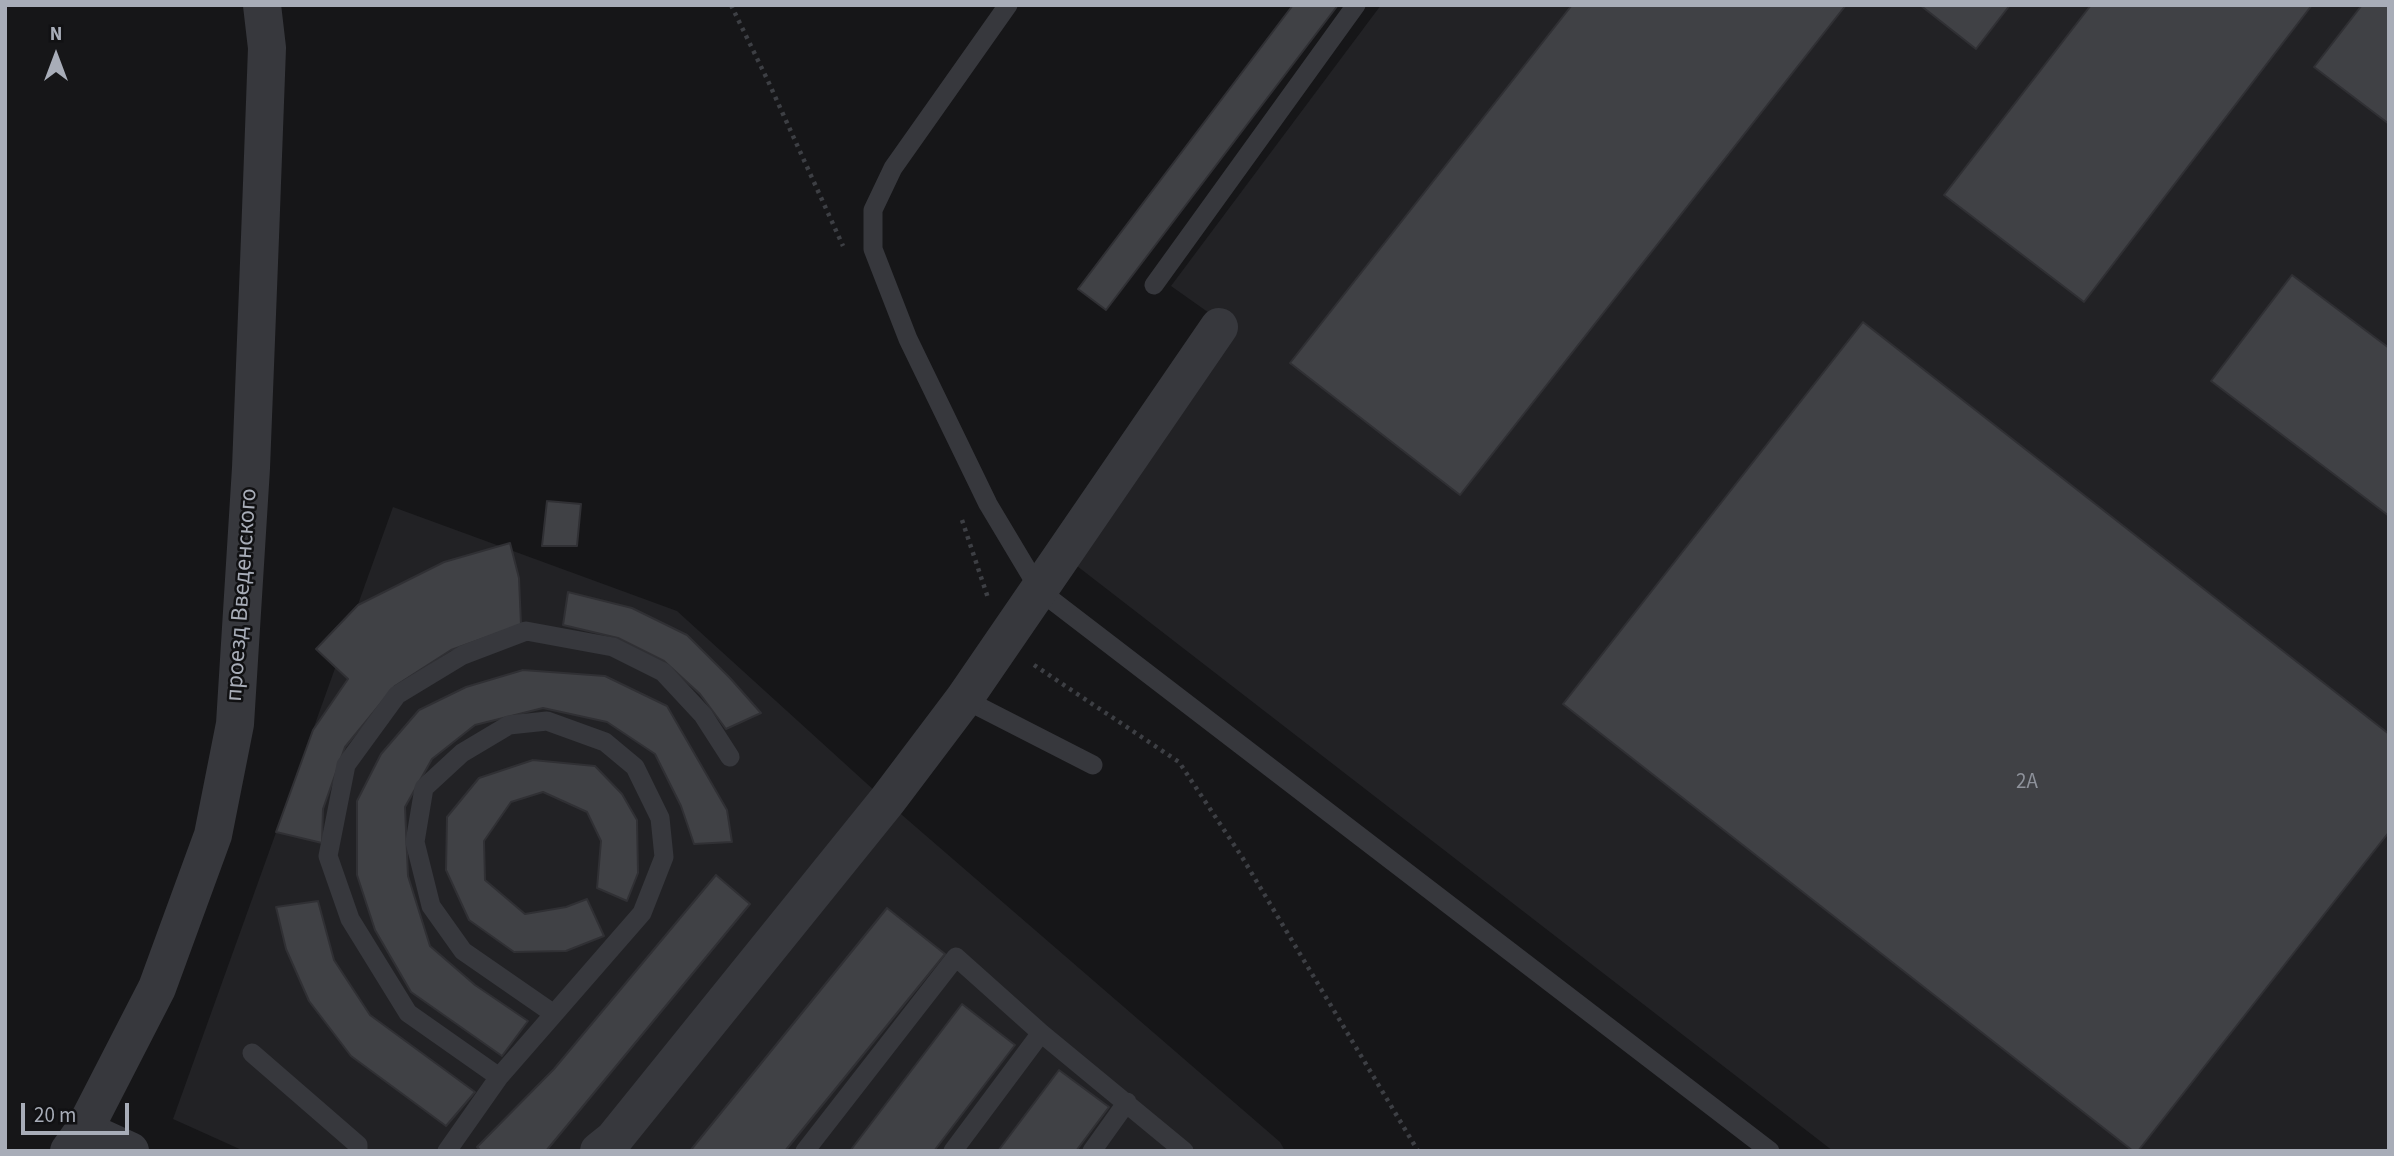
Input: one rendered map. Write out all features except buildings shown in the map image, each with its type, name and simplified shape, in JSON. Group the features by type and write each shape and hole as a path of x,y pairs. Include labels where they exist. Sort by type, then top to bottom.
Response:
{"street":[{"name":"проезд Введенского","path":"76,1140 157,988 213,835 235,724 251,468 260,237 267,48 262,5"},
{"path":"599,1151 614,1139 870,823 964,699 1219,327"},
{"path":"76,1140 130,1151"}],"lane":[{"path":"1008,5 893,168 873,210 873,249 908,339 988,504 1040,591 1770,1151"},
{"path":"1154,285 1356,5"},
{"path":"499,1077 408,1013 350,919 328,856 346,765 353,755 397,695 463,655 526,631 613,648 663,672 703,715 730,757"},
{"path":"964,699 1093,765"},
{"path":"447,1151 499,1077 554,1014 642,913 664,857 660,818 635,767 605,742 547,721 509,725 462,753 424,788 415,842 431,906 463,951 554,1014"},
{"path":"805,1151 956,957 1041,1033 1184,1151"},
{"path":"953,1151 1041,1033"},
{"path":"252,1053 358,1145 358,1151"},
{"path":"1092,1151 1127,1102"}],"path":[{"path":"1003,644 1179,762 1242,857 1418,1151"}],"shaded area":[{"path":"1381,5 2389,5 2389,1151 1833,1151 1077,566 1236,332 1171,286"},
{"path":"393,507 677,611 887,802 1280,1142 1285,1151 244,1151 173,1119"}]}
